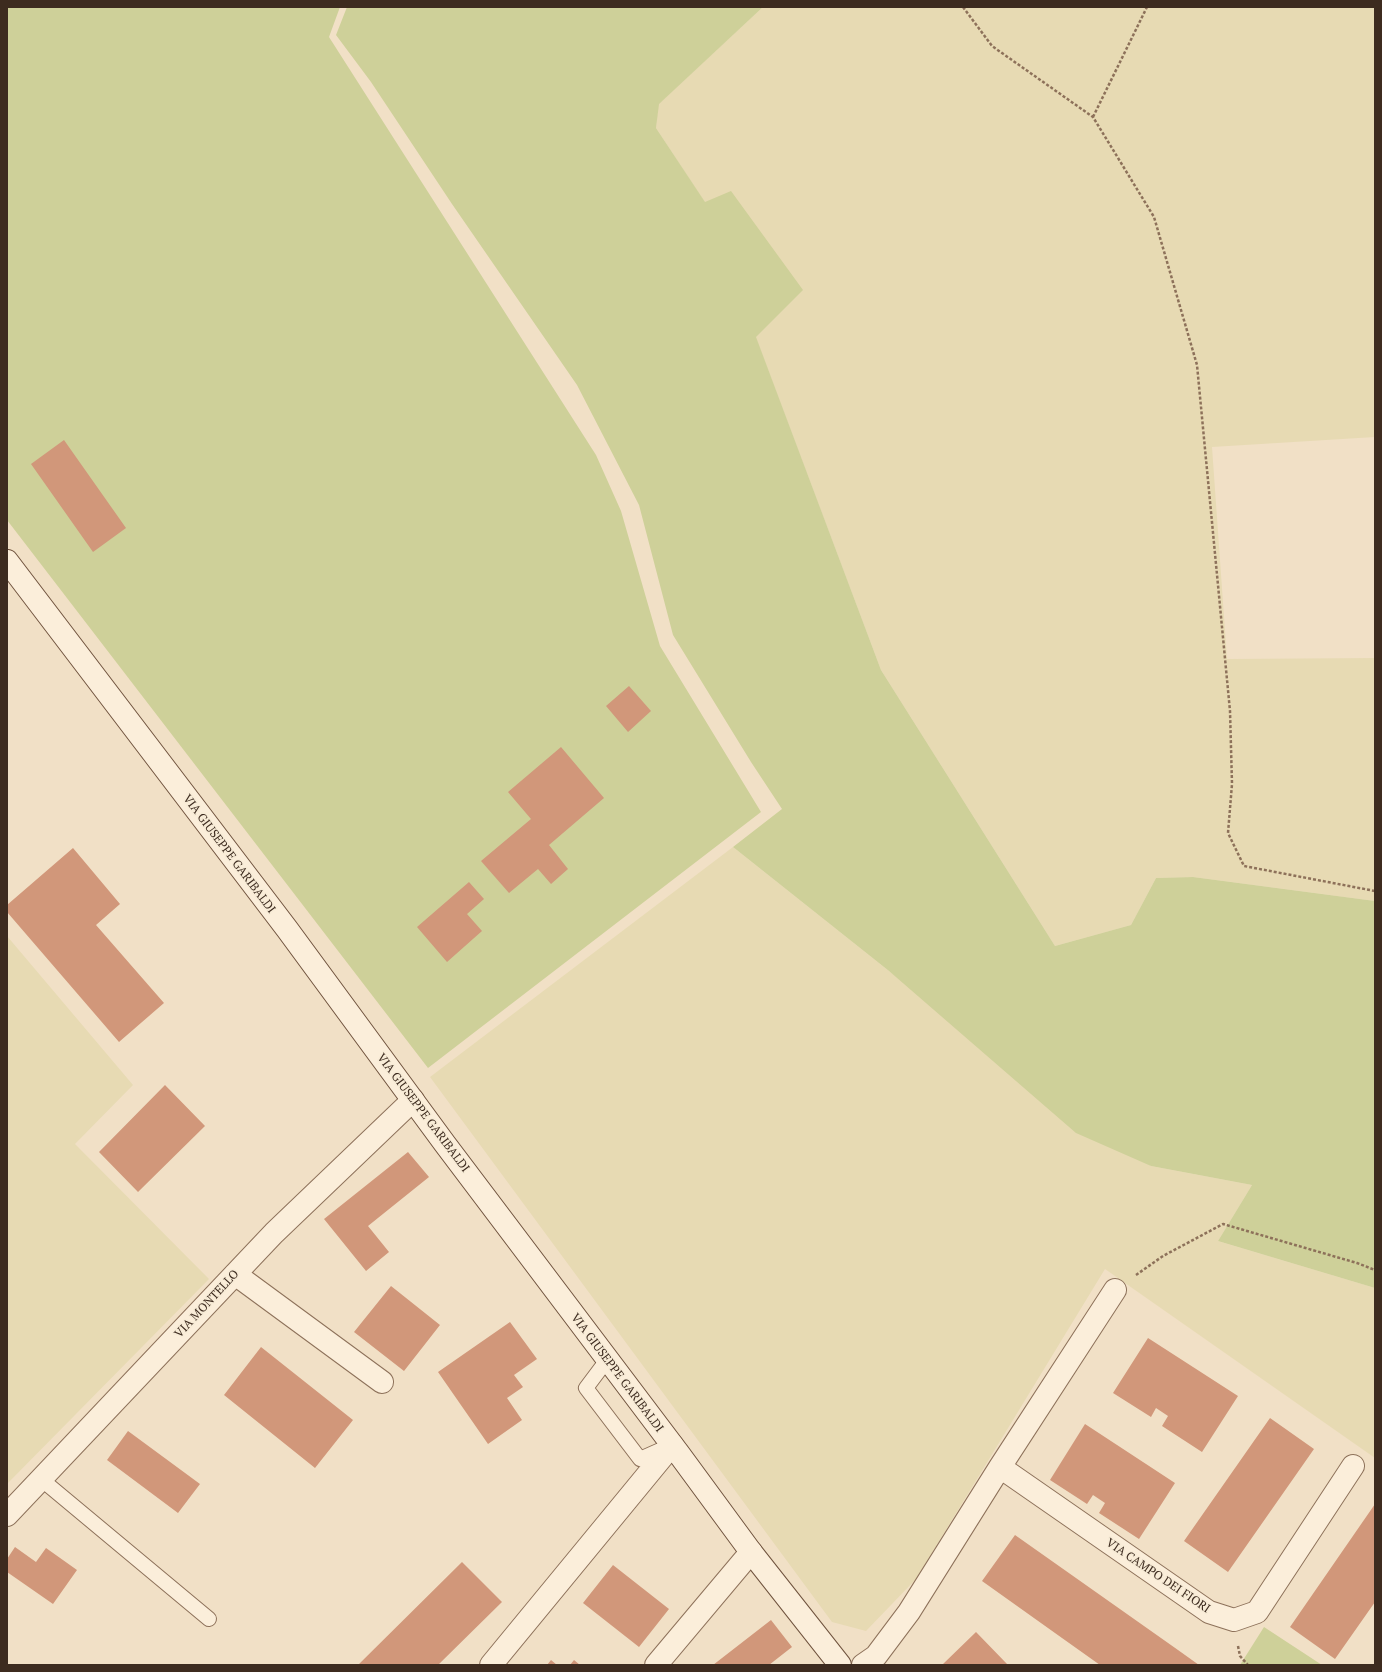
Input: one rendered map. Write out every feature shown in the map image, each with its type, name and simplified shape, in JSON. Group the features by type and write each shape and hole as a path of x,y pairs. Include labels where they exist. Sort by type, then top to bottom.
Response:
{"street":[{"name":"VIA GIUSEPPE GARIBALDI","path":"7,561 287,929 751,1552 840,1665"},
{"name":"VIA MONTELLO","path":"7,1514 274,1233 413,1100"},
{"path":"235,1274 382,1382"},
{"path":"863,1665 876,1656 909,1612 1000,1467 1115,1290"},
{"path":"491,1665 672,1445"},
{"name":"VIA CAMPO DEI FIORI","path":"1000,1467 1209,1612 1234,1620 1258,1612 1353,1466"},
{"path":"656,1665 751,1552"}],"lane":[{"path":"607,1360 586,1388 640,1459 672,1445"},
{"path":"41,1479 209,1619"}],"path":[{"path":"963,7 992,46 1094,117 1154,217 1197,365 1230,711 1232,784 1228,833 1244,866 1375,891"},
{"path":"1094,117 1147,7"},
{"path":"1115,1290 1163,1256 1223,1224 1357,1263 1375,1270"}],"shaded area":[{"path":"763,7 1375,7 1375,437 1212,447 1227,659 1375,658 1375,901 1193,877 1156,878 1131,925 1055,946 881,670 705,203 656,128 658,104"},
{"path":"733,847 889,971 1151,1166 1252,1185 1218,1241 1375,1288 1375,1458 1105,1269 916,1579 866,1631 832,1622 430,1077"},
{"path":"7,936 133,1085 75,1144 209,1279 7,1484"}],"green space":[{"path":"7,7 340,7 329,37 596,455 621,511 660,646 761,812 428,1068 7,520"},
{"path":"347,7 763,7 659,104 656,128 705,202 731,191 803,290 756,337 881,670 1055,946 1131,925 1156,878 1193,877 1375,901 1375,1288 1218,1241 1252,1185 1151,1166 1076,1133 889,971 733,847 782,809 751,762 673,635 639,505 577,385 452,204 371,82 336,35"},
{"path":"1264,1627 1322,1665 1240,1665"}],"building":[{"path":"64,440 126,528 93,552 31,464"},
{"path":"629,686 651,711 628,732 606,706"},
{"path":"561,747 604,798 549,845 568,869 551,884 538,869 509,893 481,861 531,819 508,792"},
{"path":"73,848 120,904 96,925 164,1003 119,1042 7,912 7,905"},
{"path":"469,882 484,899 467,914 482,931 447,962 417,927"},
{"path":"165,1085 205,1126 138,1192 99,1152"},
{"path":"408,1152 429,1177 368,1226 389,1252 366,1271 324,1219"},
{"path":"391,1286 440,1325 404,1371 354,1332"},
{"path":"510,1322 537,1359 514,1375 523,1387 507,1398 522,1420 488,1444 438,1372"},
{"path":"1148,1338 1238,1396 1202,1452 1162,1426 1168,1416 1156,1408 1151,1417 1113,1393"},
{"path":"261,1347 353,1420 315,1468 224,1395"},
{"path":"1270,1418 1314,1449 1228,1572 1184,1541"},
{"path":"1085,1424 1175,1483 1139,1539 1099,1513 1105,1503 1093,1495 1087,1504 1050,1480"},
{"path":"128,1431 200,1484 178,1513 107,1460"},
{"path":"1375,1504 1375,1602 1335,1659 1290,1627"},
{"path":"1015,1535 1199,1665 1100,1665 982,1581"},
{"path":"15,1547 36,1562 46,1548 77,1570 53,1604 7,1572 7,1559"},
{"path":"462,1562 502,1602 438,1665 358,1665"},
{"path":"613,1565 669,1609 639,1647 583,1603"},
{"path":"771,1620 792,1647 769,1665 713,1665"},
{"path":"976,1632 1008,1665 942,1665"},
{"path":"551,1660 557,1665 547,1665"},
{"path":"574,1660 580,1665 570,1665"}]}
